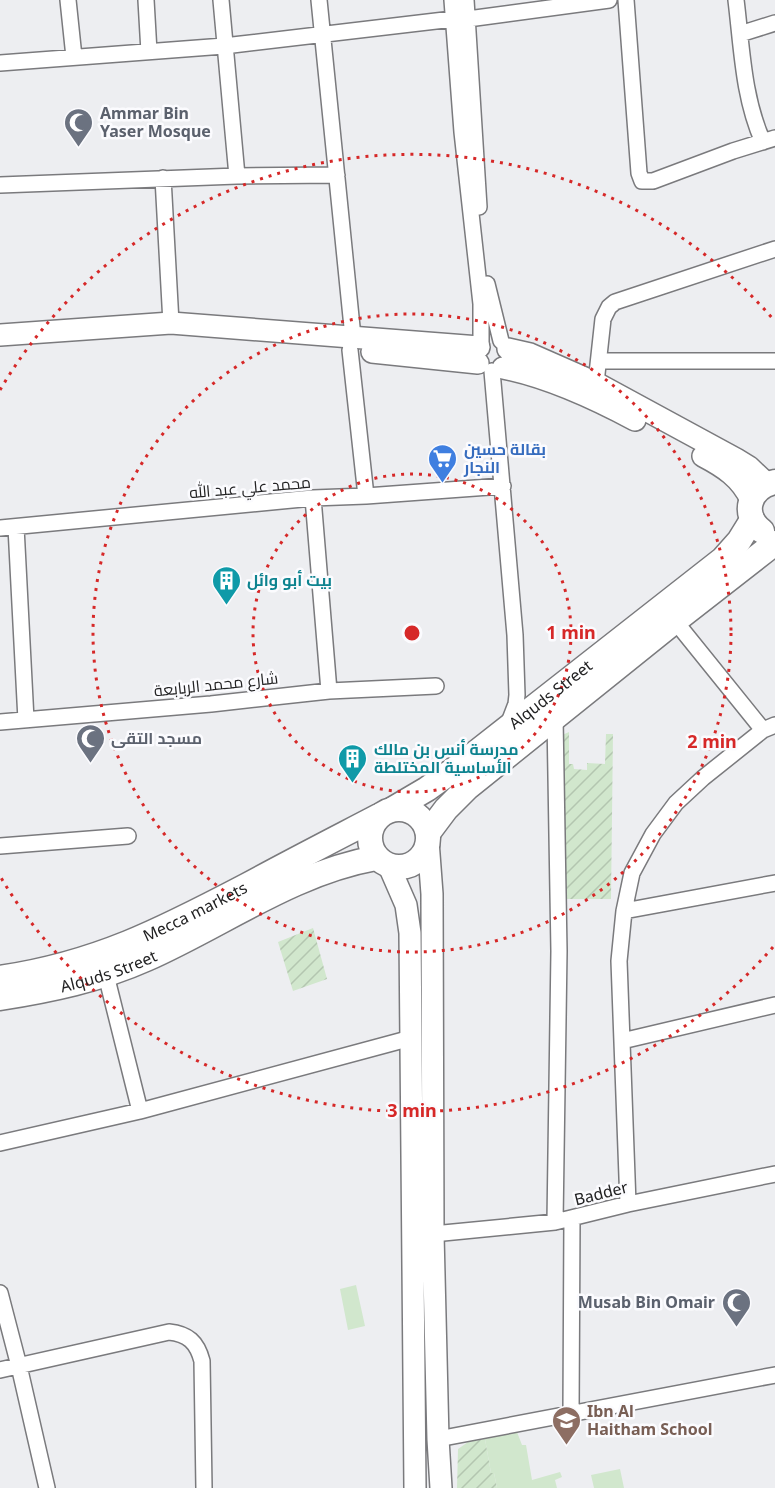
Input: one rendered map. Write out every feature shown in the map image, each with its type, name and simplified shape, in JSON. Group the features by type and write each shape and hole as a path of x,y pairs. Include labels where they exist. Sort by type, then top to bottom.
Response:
{"main road":[{"path":"761,496 763,532 775,536"},
{"name":"Alquds Street","path":"386,813 443,778 723,560 739,541 761,496"},
{"name":"Alquds Street","path":"428,837 456,798 775,543"},
{"path":"401,809 416,814 422,819 428,837 423,855 418,861 404,867 383,862 370,844 369,836 374,822 386,813 401,809"},
{"name":"Mecca markets","path":"0,978 66,965 127,945 176,923 386,813"},
{"name":"Alquds Street","path":"0,998 56,989 106,975 167,949 301,880 338,866 383,862"}],"street":[{"path":"68,0 74,57"},
{"path":"146,0 149,52"},
{"path":"221,0 237,176"},
{"path":"319,0 366,496"},
{"path":"452,0 461,19"},
{"path":"466,0 461,19 462,132 481,304 492,355 515,635 517,694 514,713 505,731"},
{"path":"0,63 224,46 322,33 461,19 537,5 609,0"},
{"path":"626,0 639,173 642,181 653,181 769,140 751,110 744,83 736,0"},
{"path":"740,34 775,23"},
{"path":"0,185 163,178 337,175"},
{"path":"163,178 171,323"},
{"path":"596,383 603,319 609,307 615,302 775,249"},
{"path":"0,335 171,323 352,344 492,355 531,354 596,383 749,467 761,496"},
{"path":"0,346 146,336 352,344"},
{"path":"492,355 622,413 724,468 745,487 761,496"},
{"path":"599,360 775,361"},
{"name":"محمد علي عبد الله","path":"0,528 313,498 503,486"},
{"path":"313,498 329,691"},
{"path":"16,527 26,720"},
{"path":"628,1204 620,961 624,911 632,873 653,834 676,803 703,778 769,728 675,621"},
{"name":"شارع محمد الربابعة","path":"0,722 211,704 329,691 436,686"},
{"path":"555,717 559,951 555,1222"},
{"path":"0,846 128,836"},
{"path":"428,837 432,894 433,1234 441,1488"},
{"path":"383,862 401,892 409,919 415,1488"},
{"path":"624,911 775,883"},
{"path":"106,975 140,1111"},
{"path":"622,1041 775,1005"},
{"path":"0,1143 140,1111 411,1038"},
{"name":"Badder","path":"433,1234 555,1222 628,1204 775,1174"},
{"path":"571,1413 572,1218"},
{"path":"0,1293 20,1366 46,1488"},
{"path":"0,1370 169,1332 192,1339 198,1347 202,1360 204,1488"},
{"path":"438,1439 775,1375"}],"green space":[{"path":"569,732 569,764 573,764 574,769 587,770 587,763 605,764 606,734 613,734 611,899 562,899 560,736"},
{"path":"313,928 327,979 293,991 278,942"},
{"path":"356,1285 365,1326 348,1330 340,1289"},
{"path":"517,1432 522,1445 526,1445 532,1480 560,1472 562,1477 555,1480 557,1488 497,1488 494,1473 491,1473 485,1439"},
{"path":"485,1439 491,1473 494,1473 497,1488 457,1488 458,1449 468,1442"},
{"path":"620,1469 624,1488 594,1488 591,1475"}],"place":[{"name":"Ammar Bin Yaser Mosque","path":"79,148"},
{"name":"بقالة حسين النجار","path":"443,484"},
{"name":"بيت أبو وائل","path":"226,606"},
{"name":"مسجد التقى","path":"90,764"},
{"name":"مدرسة أنس بن مالك الأساسية المختلطة","path":"353,784"},
{"name":"Musab Bin Omair","path":"736,1328"},
{"name":"Ibn Al Haitham School","path":"566,1446"}]}
